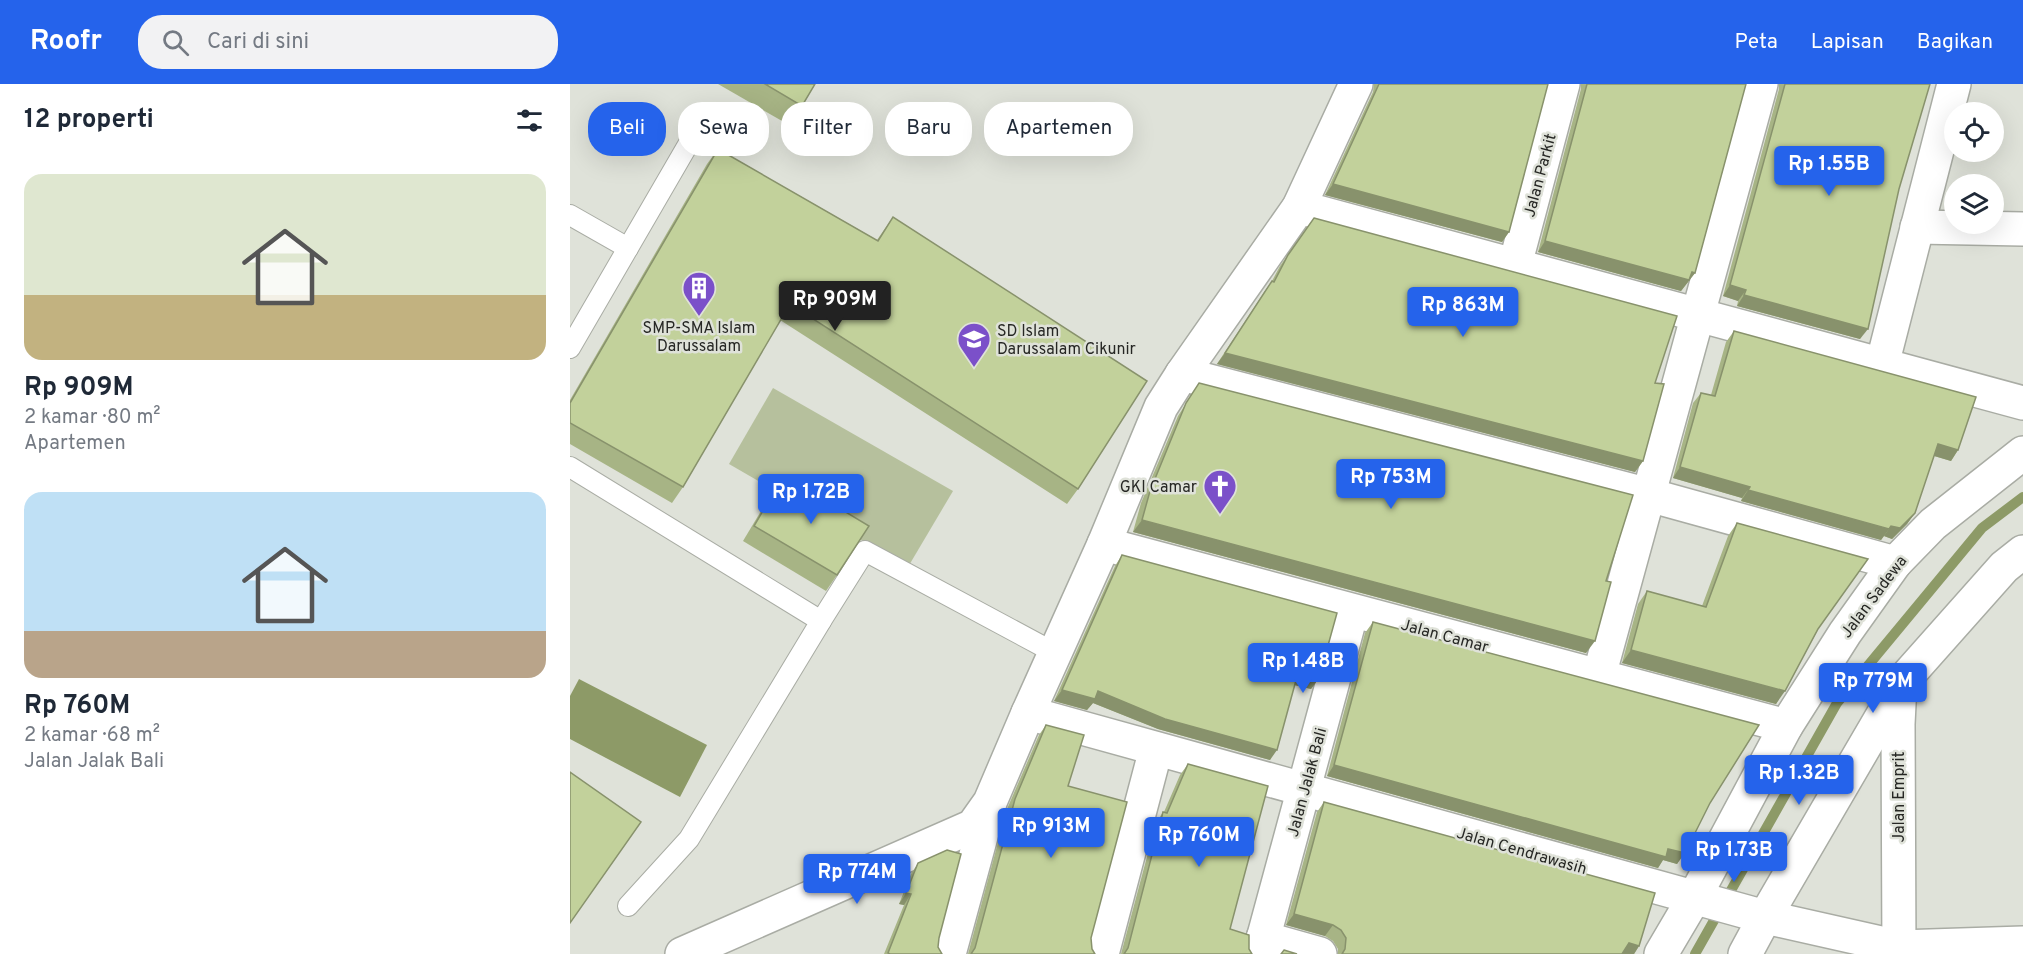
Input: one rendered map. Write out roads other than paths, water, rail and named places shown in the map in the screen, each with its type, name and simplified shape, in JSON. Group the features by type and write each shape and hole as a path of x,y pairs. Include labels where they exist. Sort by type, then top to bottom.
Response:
{"street":[{"path":"949,954 990,802 1104,544 1161,407 1299,207 1356,84"},
{"name":"Jalan Parkit","path":"1515,266 1563,84"},
{"path":"1599,676 1761,84"},
{"path":"1882,365 1954,84"},
{"path":"1299,207 2023,403"},
{"path":"1917,227 2023,229"},
{"path":"1182,374 1649,495 1895,563"},
{"name":"Jalan Sadewa","path":"1661,954 1702,900 1786,726 1845,633 1895,563 1934,524 2023,453"},
{"name":"Jalan Camar","path":"1104,544 1786,726"},
{"path":"1745,954 1755,915 1900,684 2017,562"},
{"name":"Jalan Jalak Bali","path":"1261,946 1352,611"},
{"name":"Jalan Emprit","path":"1899,951 1898,724 1900,684"},
{"name":"Jalan Cendrawasih","path":"1028,713 1755,915 1899,951 2023,943"},
{"path":"1102,954 1156,749"},
{"path":"682,954 974,825 990,802"},
{"path":"1261,946 1320,954"}],"lane":[{"path":"570,348 681,156"},
{"path":"570,215 628,248"},
{"path":"570,467 821,621"},
{"path":"628,906 689,839 865,551 1055,653"}],"waterway":[{"path":"1695,954 1837,703 1982,528 2023,497"}],"place":[{"name":"SMP-SMA Islam Darussalam","path":"699,317"},
{"name":"SD Islam Darussalam Cikunir","path":"974,368"},
{"name":"GKI Camar","path":"1220,515"}]}
